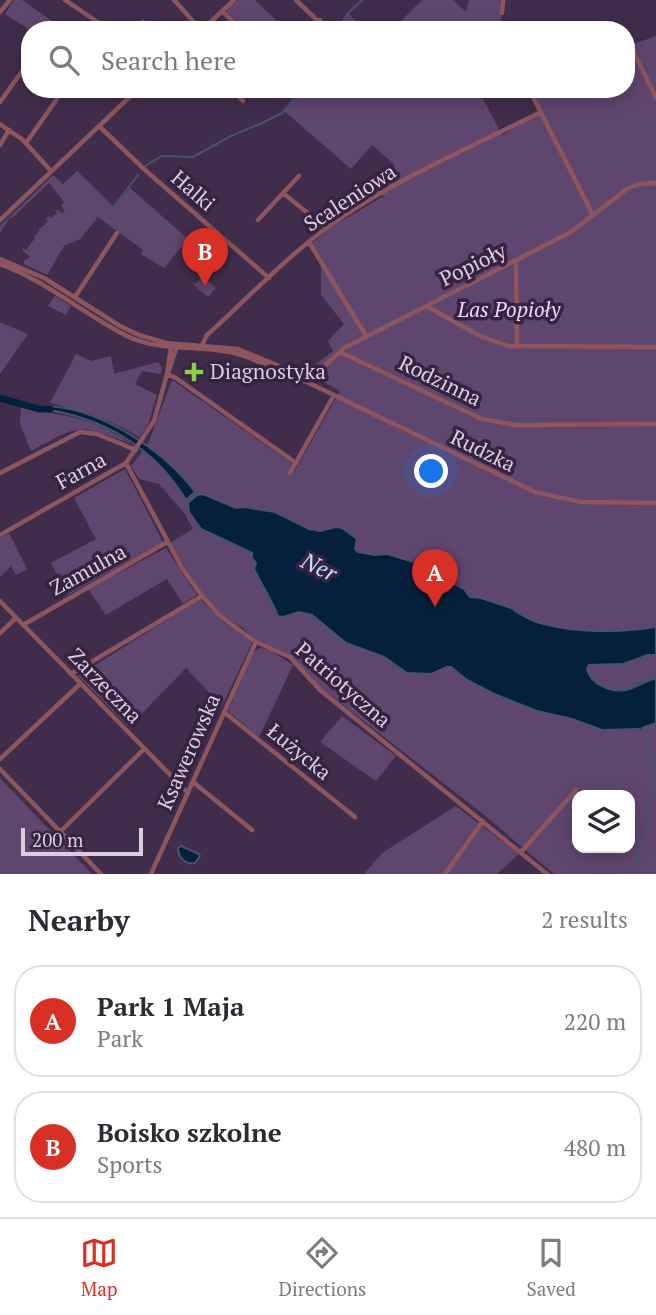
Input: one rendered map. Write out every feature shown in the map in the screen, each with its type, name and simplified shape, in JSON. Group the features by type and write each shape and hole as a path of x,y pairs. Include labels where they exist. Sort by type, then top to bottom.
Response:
{"street":[{"path":"0,12 10,0"},
{"path":"65,0 97,21"},
{"path":"174,0 194,21"},
{"path":"211,21 234,0"},
{"path":"296,0 320,20"},
{"path":"502,13 503,0"},
{"path":"222,11 233,21"},
{"path":"635,54 656,98"},
{"path":"0,102 21,73"},
{"path":"26,143 58,98"},
{"path":"0,220 129,98"},
{"path":"240,98 243,101"},
{"path":"534,98 593,215"},
{"name":"Scaleniowa","path":"202,345 207,335 326,228 356,208 454,155 541,112"},
{"path":"0,124 26,143 50,170"},
{"name":"Halki","path":"99,126 145,170 269,278"},
{"path":"0,145 9,130"},
{"path":"258,220 299,176"},
{"name":"Popioły","path":"307,382 340,351 366,336 571,232 627,189 639,184 656,183"},
{"path":"283,193 326,228"},
{"path":"75,297 117,233"},
{"path":"309,242 366,336"},
{"name":"Rudzka","path":"0,259 34,273 131,332 174,346 230,347 246,352 535,492 581,502 656,503"},
{"path":"516,261 517,347"},
{"name":"Rudzka","path":"0,264 52,288 128,337 152,345 237,354 307,382"},
{"path":"426,306 493,342 517,347 656,347"},
{"name":"Farna","path":"0,535 126,463 144,440 156,416 174,346"},
{"name":"Rodzinna","path":"340,351 482,419 516,425 656,424"},
{"path":"167,374 296,463"},
{"path":"290,473 334,396"},
{"path":"0,473 79,432 97,435 136,449"},
{"name":"Patriotyczna","path":"126,463 182,568 220,616 256,642 290,657 320,690 547,874"},
{"name":"Zamulna","path":"23,625 167,542"},
{"path":"71,674 202,596"},
{"name":"Zarzeczna","path":"0,601 188,793"},
{"path":"0,633 16,618"},
{"name":"Ksawerowska","path":"151,874 256,642"},
{"path":"0,759 80,684"},
{"name":"Łużycka","path":"224,712 355,817"},
{"path":"60,832 144,749"},
{"path":"0,769 101,874"},
{"path":"193,782 252,830"},
{"path":"521,852 572,795"},
{"path":"445,874 483,821"}],"green space":[{"path":"14,0 22,0 52,21 21,21 21,24 5,14"},
{"path":"238,0 255,0 277,21 236,21 227,9"},
{"path":"422,0 453,0 466,12 469,0 500,0 501,21 401,21"},
{"path":"347,12 356,21 342,21"},
{"name":"Las Popioły","path":"656,36 656,874 554,874 483,814 316,684 292,656 255,639 243,628 223,617 200,592 170,543 193,529 185,514 159,484 139,479 131,466 148,444 172,380 293,464 289,470 294,472 340,391 306,372 333,351 328,341 344,324 321,295 321,257 312,243 331,227 384,196 372,188 395,165 372,145 351,169 283,110 293,98 483,98 502,135 542,111 536,98 635,98 635,44"},
{"path":"77,171 113,206 130,188 188,239 164,268 141,254 143,250 98,217 80,239 64,246 47,275 24,264 30,257 23,248 26,250 35,238 33,235 40,229 38,227 41,228 49,216 51,218 57,213 55,210 62,213 65,211 61,206 64,202 49,183 10,217 0,233 0,226 53,175 63,184"},
{"path":"203,276 216,288 208,297 194,285"},
{"path":"55,296 71,306 66,315 48,306"},
{"path":"0,322 28,334 0,374"},
{"path":"76,354 91,361 111,356 114,374 158,362 162,367 161,374 142,371 135,384 157,395 148,425 139,437 96,416 50,403"},
{"path":"21,406 84,420 132,444 89,430 80,430 61,435 31,451 20,424"},
{"path":"125,469 163,542 68,595 51,563 96,539 74,498"},
{"path":"9,533 27,569 16,575 11,566 0,577 0,538"},
{"path":"166,548 197,595 183,604 167,579 106,615 88,589"},
{"path":"200,599 223,622 246,635 252,643 222,706 186,668 129,727 78,676"},
{"path":"261,648 270,650 293,665 259,737 228,711 253,652"},
{"path":"342,716 396,756 376,781 320,742"},
{"path":"0,778 92,874 0,874"},
{"path":"456,806 519,854 497,874 364,874 382,853"}],"water":[{"path":"44,406 86,414 128,433 166,461 195,492 186,500 159,465 125,438 86,419 42,409"},
{"path":"203,494 236,508 275,512 309,529 320,531 342,528 357,539 355,549 358,552 387,554 414,562 464,589 470,597 514,609 537,622 568,629 598,631 656,627 656,655 648,655 623,664 589,665 587,669 598,684 616,690 629,689 656,678 656,723 642,728 641,732 639,729 602,730 572,719 537,711 494,694 467,680 451,667 431,674 407,673 384,657 346,643 312,615 299,612 278,616 254,569 256,563 252,553 201,529 189,512 188,503 197,495"},
{"path":"181,846 199,854 195,863 181,858 178,848"}],"waterway":[{"path":"343,21 362,0"},
{"path":"145,166 162,156 193,157 282,113 295,98"},
{"path":"109,213 138,175"},
{"name":"Ner","path":"0,398 39,409 50,409"},
{"path":"644,739 656,774"},
{"path":"634,874 656,779"}],"place":[{"name":"Boisko szkolne","path":"205,286"},
{"name":"Diagnostyka","path":"194,372"},
{"name":"Park 1 Maja","path":"435,607"}]}
